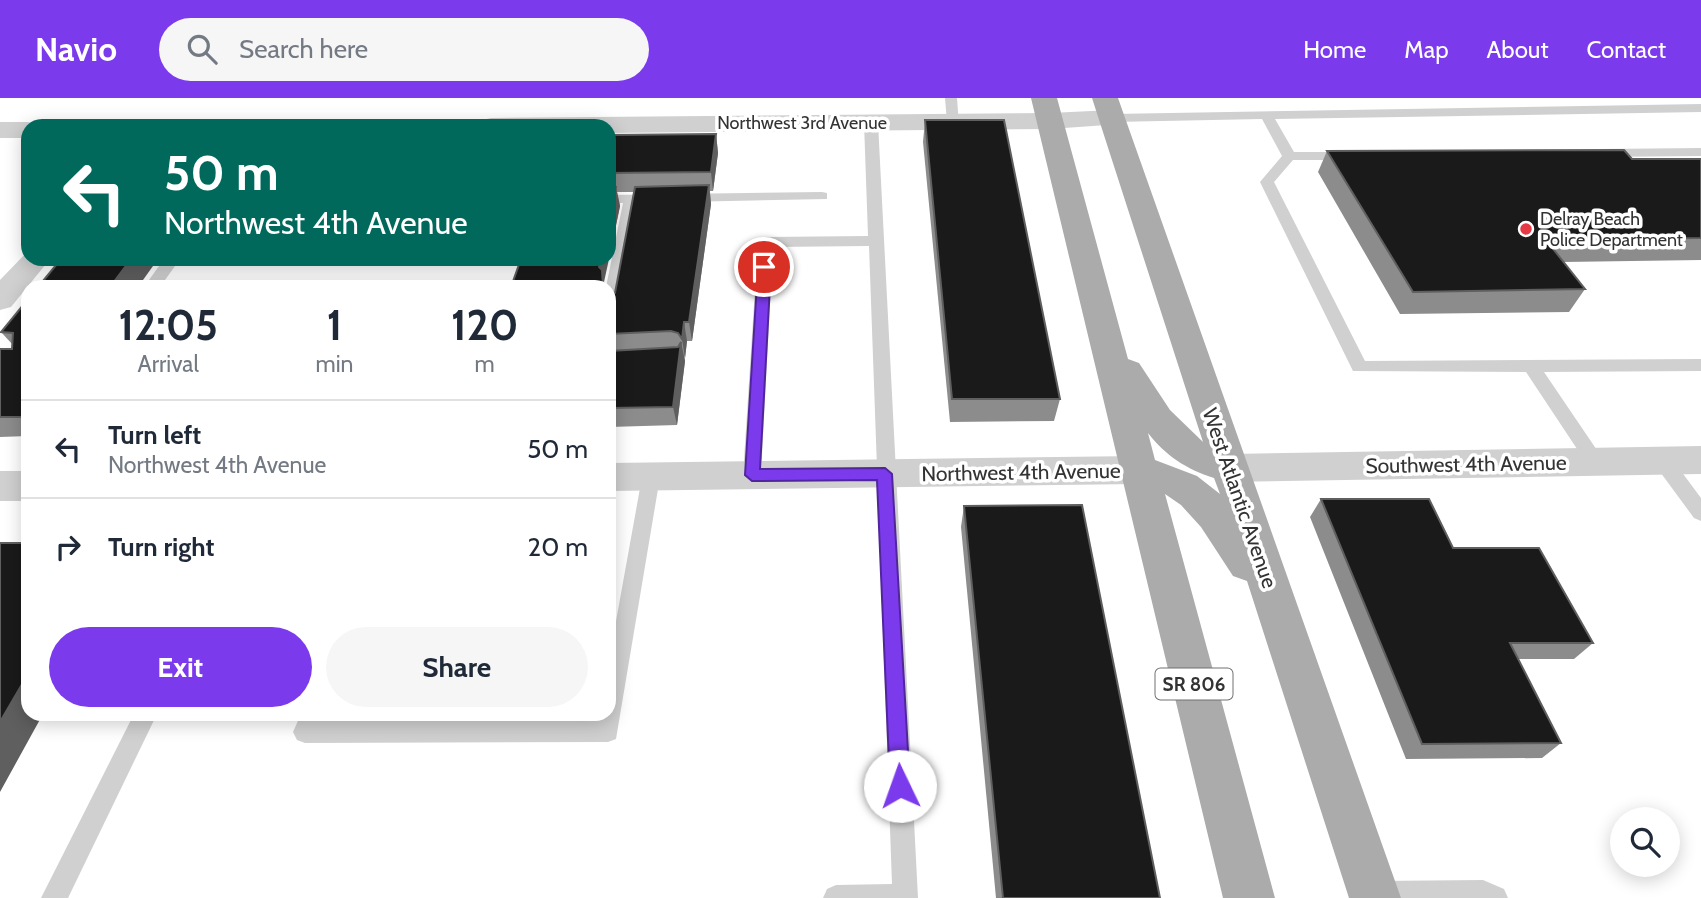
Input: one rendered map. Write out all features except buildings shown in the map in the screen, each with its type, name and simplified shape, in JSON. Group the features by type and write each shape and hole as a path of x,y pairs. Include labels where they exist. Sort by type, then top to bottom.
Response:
{"main road":[{"name":"West Atlantic Avenue","path":"1109,108 1374,896"},
{"name":"SR 806","path":"1047,110 1249,898"},
{"path":"1104,333 1156,419 1181,446 1200,460 1230,468"},
{"path":"1139,470 1173,480 1200,500 1224,526 1285,629"}],"street":[{"name":"Northwest 3rd Avenue","path":"616,125 871,123 952,110 1109,108"},
{"path":"0,130 21,130"},
{"path":"0,300 30,266"},
{"name":"Southwest 4th Avenue","path":"1230,468 1701,460"},
{"name":"Northwest 4th Avenue","path":"616,477 1139,470"},
{"path":"0,486 21,486"}],"lane":[{"path":"1109,108 1267,116 1701,108"},
{"path":"1267,116 1289,156"},
{"path":"836,898 905,897 871,123"},
{"path":"1682,152 1701,170"},
{"path":"1587,153 1701,152"},
{"path":"1370,156 1289,156 1267,182 1359,367 1701,365"},
{"path":"616,199 822,196"},
{"path":"615,280 631,199"},
{"path":"752,475 766,242 875,241"},
{"path":"1531,366 1596,462"},
{"path":"1662,460 1701,513"},
{"path":"616,684 651,477"},
{"path":"54,898 142,721"},
{"path":"309,721 305,732 608,731 610,721"},
{"path":"1374,896 1483,893 1495,898"}],"place":[{"name":"Delray Beach Police Department","path":"1526,229"}],"route":[{"path":"764,267 752,475 885,474 900,786"}]}
